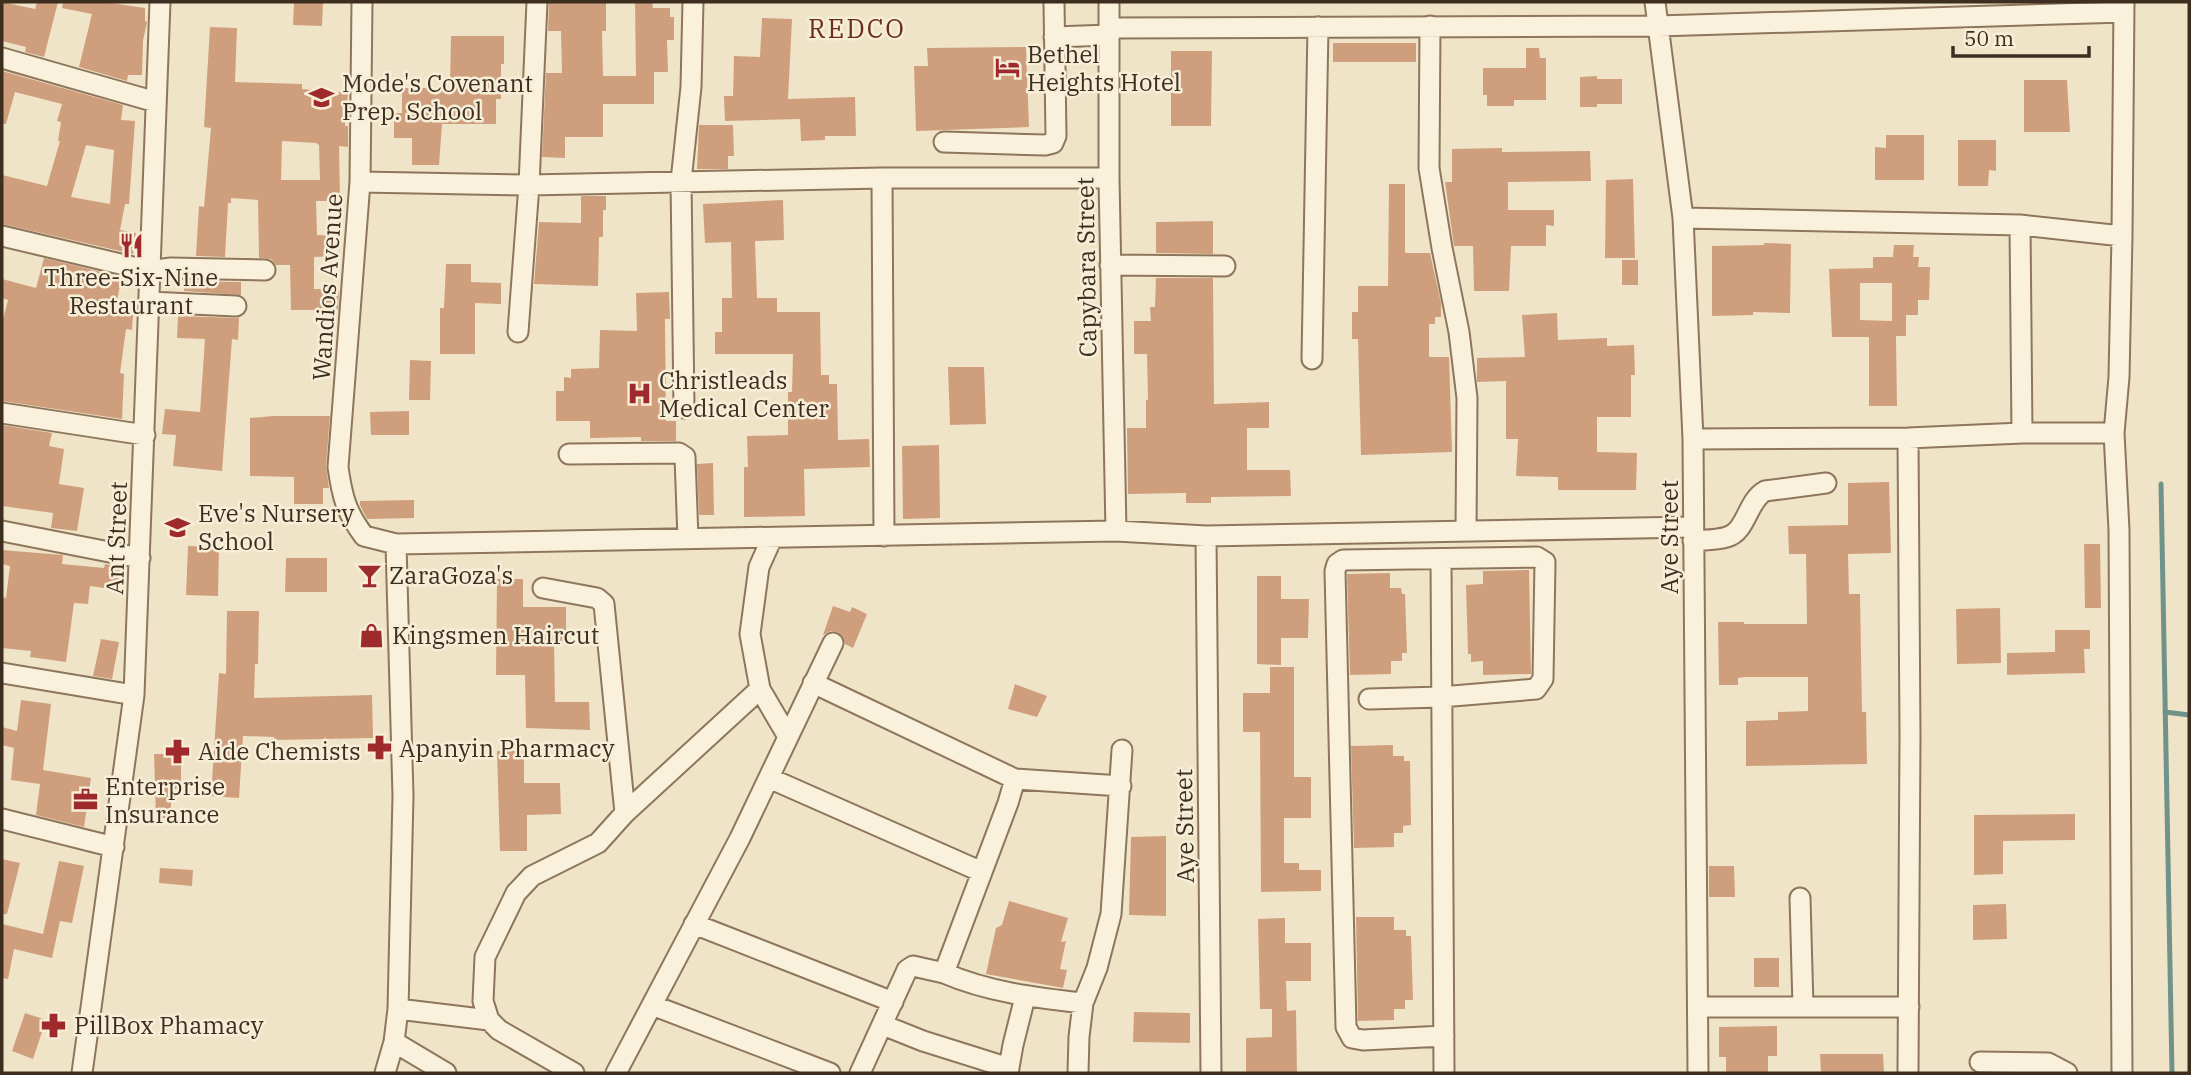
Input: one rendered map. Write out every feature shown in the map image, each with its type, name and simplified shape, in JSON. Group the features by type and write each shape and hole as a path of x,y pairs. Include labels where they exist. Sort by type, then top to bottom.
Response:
{"street":[{"name":"Ant Street","path":"82,1073 134,695 160,2"},
{"name":"Wandios Avenue","path":"362,2 359,182 338,467 343,500 352,520 364,536 396,544 1116,531 1206,536 1466,531 1693,534 1727,537 1737,533 1758,495 1765,491 1826,484"},
{"path":"518,332 537,2"},
{"path":"684,408 681,181 691,87 693,2"},
{"path":"944,142 1053,143 1056,136 1054,2"},
{"name":"Capybara Street","path":"1109,2 1110,265 1116,531"},
{"name":"Aye Street","path":"1655,2 1683,218 1693,439 1698,1073"},
{"path":"1054,37 1110,31 1318,27 1658,26 2124,7 2119,365 2114,433 2119,530 2122,1073"},
{"path":"1430,26 1429,168 1459,331 1466,398 1466,531"},
{"path":"1312,359 1318,27"},
{"path":"2,58 156,102"},
{"path":"359,182 528,185 882,178 1109,178"},
{"path":"882,178 884,536"},
{"path":"1683,218 2020,225 2122,236"},
{"path":"2020,225 2022,433"},
{"path":"2,236 150,271 172,268 265,270"},
{"path":"1110,265 1225,267"},
{"path":"149,302 236,306"},
{"path":"2,412 145,435"},
{"path":"1693,439 2114,433"},
{"path":"1908,438 1908,1073"},
{"path":"569,454 679,453 685,457 688,539"},
{"path":"2,531 140,558"},
{"name":"Aye Street","path":"1206,536 1212,1073"},
{"path":"772,538 759,567 750,634 760,690 787,735"},
{"path":"385,1073 394,1042 398,1009 403,796 396,544"},
{"path":"1369,699 1441,697 1536,689 1543,679 1545,562 1538,557 1343,560 1335,570 1346,1027 1352,1038 1363,1040 1444,1036"},
{"path":"1441,559 1444,1073"},
{"path":"543,588 597,598 604,604 625,813"},
{"path":"616,1073 769,778 787,735 833,643"},
{"path":"2,673 134,695"},
{"path":"813,683 1014,779 1121,786"},
{"path":"574,1073 499,1030 489,1020 483,1001 485,957 516,893 532,876 597,843 625,813 760,690"},
{"path":"1078,1073 1083,1003 1097,968 1111,914 1122,751"},
{"path":"769,778 982,872"},
{"path":"944,974 1014,779"},
{"path":"2,819 114,847"},
{"path":"1800,898 1803,1007"},
{"path":"694,925 893,1002"},
{"path":"860,1073 907,971 913,966 1025,997 1083,1003"},
{"path":"884,1025 1009,1071 1025,997"},
{"path":"652,1005 830,1073"},
{"path":"1699,1007 1909,1007"},
{"path":"398,1009 489,1020"},
{"path":"394,1042 446,1073"},
{"path":"1980,1062 2048,1063 2067,1073"}],"building":[{"path":"2,2 35,9 37,2 58,2 44,57 25,52 26,47 2,41"},
{"path":"63,2 104,2 145,8 147,22 143,41 142,75 128,75 127,81 79,67 92,14 62,8"},
{"path":"294,2 323,2 322,26 293,25"},
{"path":"549,2 606,2 606,31 602,31 603,76 636,76 635,2 652,2 653,8 670,8 670,17 674,17 674,40 667,40 668,72 654,72 654,104 603,104 603,137 565,137 565,158 542,157 546,73 562,73 561,31 548,31"},
{"path":"762,18 792,19 788,99 855,97 856,136 825,136 825,140 801,141 800,119 725,121 724,96 733,96 734,56 760,57"},
{"path":"210,27 237,28 235,82 302,84 302,89 348,93 345,126 348,126 348,147 339,146 340,201 316,201 317,235 334,236 334,256 314,257 314,289 339,289 338,310 291,310 290,265 276,265 271,259 259,258 258,200 231,198 231,203 228,203 225,257 196,256 199,206 204,207 211,128 204,127","holes":["282,141 319,145 320,180 281,180"]},
{"path":"451,36 504,36 501,99 496,99 496,124 442,124 439,165 412,165 412,138 394,138 394,113 402,113 402,88 450,88"},
{"path":"1333,43 1416,43 1416,62 1333,62"},
{"path":"1026,47 1029,127 916,131 914,66 928,66 927,48"},
{"path":"1526,48 1539,48 1540,58 1546,58 1546,100 1514,100 1514,106 1487,106 1487,95 1483,95 1483,68 1526,68"},
{"path":"1171,51 1212,51 1211,126 1171,126"},
{"path":"2,71 123,105 121,120 135,121 129,204 125,204 120,230 136,233 133,254 2,224 2,175 47,186 60,141 61,122 57,121 62,104 15,92 6,124 2,124","holes":["86,145 114,150 110,204 71,197"]},
{"path":"1597,76 1597,79 1622,79 1622,104 1580,107 1580,77"},
{"path":"2024,80 2067,80 2070,132 2024,132"},
{"path":"699,125 733,125 734,156 728,156 728,169 697,169"},
{"path":"1886,135 1924,135 1924,180 1875,180 1875,147 1886,148"},
{"path":"1958,140 1996,140 1996,171 1989,170 1988,186 1958,186"},
{"path":"1502,148 1502,152 1590,151 1591,181 1508,182 1508,210 1554,210 1554,226 1546,225 1546,246 1511,246 1509,291 1474,291 1473,246 1454,246 1445,182 1452,182 1452,149"},
{"path":"1633,179 1635,258 1605,258 1606,180"},
{"path":"1389,184 1405,184 1405,253 1430,253 1441,303 1441,317 1435,317 1435,324 1429,324 1429,357 1449,357 1452,452 1361,455 1358,339 1352,339 1352,312 1358,312 1358,286 1388,286"},
{"path":"581,196 606,196 603,237 599,237 598,286 534,284 539,222 581,223"},
{"path":"783,200 784,240 755,241 757,298 777,298 777,312 820,312 821,375 829,375 829,384 837,384 838,440 869,439 870,467 804,469 805,516 744,517 744,467 748,467 747,436 788,435 788,392 792,392 793,354 715,354 715,332 722,332 722,298 732,298 731,242 705,243 703,204"},
{"path":"1213,221 1213,254 1156,253 1156,222"},
{"path":"1791,244 1790,313 1753,312 1753,315 1712,316 1712,246"},
{"path":"1894,245 1914,245 1913,257 1919,257 1918,267 1930,267 1929,300 1918,300 1918,315 1906,315 1906,336 1896,336 1897,406 1869,406 1869,337 1832,337 1829,269 1873,268 1873,257 1893,257","holes":["1860,283 1892,283 1892,321 1860,320"]},
{"path":"44,258 122,277 114,314 133,315 132,330 126,329 120,373 124,374 122,419 2,401 2,323 8,300 2,298 2,279 36,288"},
{"path":"1622,260 1638,260 1638,285 1622,285"},
{"path":"446,264 471,264 471,282 501,283 501,304 475,303 475,354 440,354 440,308 444,308"},
{"path":"1156,278 1213,278 1214,404 1269,402 1269,428 1247,428 1247,470 1290,470 1291,496 1211,497 1211,503 1186,503 1186,493 1128,494 1127,428 1146,428 1148,400 1147,354 1134,354 1134,321 1151,321 1150,307 1155,307"},
{"path":"184,281 241,282 241,295 184,291"},
{"path":"669,292 670,319 665,319 666,421 676,421 676,441 641,441 641,437 590,438 590,421 556,421 556,391 564,391 564,377 571,378 571,369 599,368 600,330 637,331 636,293"},
{"path":"1557,313 1558,340 1607,338 1607,346 1634,345 1635,375 1631,375 1631,417 1597,417 1597,452 1637,453 1636,490 1558,490 1558,477 1516,476 1518,439 1506,439 1506,381 1477,382 1477,358 1525,357 1522,315"},
{"path":"178,316 239,318 238,340 232,339 222,471 173,466 176,435 162,434 165,409 200,412 205,339 177,338"},
{"path":"410,360 431,361 430,400 409,400"},
{"path":"948,367 984,367 986,424 950,425"},
{"path":"409,411 409,435 371,435 370,412"},
{"path":"330,416 326,466 329,488 323,488 323,504 294,504 294,477 250,476 250,418"},
{"path":"2,425 52,433 49,446 64,449 59,484 84,488 77,531 51,528 53,513 2,506"},
{"path":"939,445 940,518 903,519 902,446"},
{"path":"713,463 714,515 699,515 697,464"},
{"path":"1889,482 1891,553 1848,554 1849,594 1860,594 1862,712 1866,712 1867,764 1746,766 1746,721 1778,720 1778,712 1808,711 1808,677 1745,677 1738,678 1738,685 1719,685 1718,622 1807,624 1806,554 1789,554 1788,526 1848,525 1848,483"},
{"path":"414,500 414,518 367,519 360,505 360,501"},
{"path":"2084,544 2100,544 2101,608 2085,608"},
{"path":"188,546 219,547 218,596 186,595"},
{"path":"2,550 63,555 62,564 104,568 105,564 121,567 118,590 90,586 88,604 74,603 66,662 30,657 31,651 2,648 2,597 6,598 10,566 2,564"},
{"path":"286,558 327,558 327,592 285,592"},
{"path":"1529,570 1531,674 1483,675 1483,661 1471,662 1471,654 1468,654 1466,585 1483,584 1483,571"},
{"path":"1390,573 1390,588 1401,588 1402,594 1405,594 1407,653 1402,653 1402,661 1391,661 1391,674 1350,675 1347,574"},
{"path":"1257,576 1281,576 1281,599 1309,599 1308,638 1281,638 1281,665 1257,664"},
{"path":"497,579 523,579 523,607 566,607 566,641 554,641 555,702 589,702 590,730 526,728 525,675 496,675"},
{"path":"833,606 850,612 852,607 867,614 853,648 845,644 838,632 831,631 823,635"},
{"path":"2000,608 2001,663 1957,664 1956,609"},
{"path":"227,611 259,611 254,698 372,695 373,738 274,740 274,737 243,736 239,798 211,796 219,673 226,674"},
{"path":"2055,630 2090,630 2090,649 2084,649 2085,673 2007,675 2007,653 2055,652"},
{"path":"101,639 119,642 112,679 93,676"},
{"path":"1270,667 1294,667 1294,777 1311,777 1311,818 1284,818 1284,863 1299,863 1299,870 1321,870 1321,891 1261,892 1260,732 1243,732 1243,693 1270,693"},
{"path":"1015,684 1047,696 1037,717 1008,709"},
{"path":"21,700 51,704 43,770 91,778 84,827 36,815 40,784 11,780 14,748 2,745 2,727 17,731"},
{"path":"1393,745 1393,756 1404,756 1404,761 1410,761 1411,825 1403,826 1403,833 1394,833 1394,847 1354,848 1351,746"},
{"path":"497,751 524,751 524,783 560,783 561,814 527,815 527,851 500,851"},
{"path":"154,754 181,754 181,789 171,789 171,818 156,818"},
{"path":"2075,814 2075,840 2003,841 2003,874 1974,875 1974,815"},
{"path":"1166,836 1166,916 1129,915 1131,837"},
{"path":"2,859 20,863 7,914 2,914"},
{"path":"59,861 84,866 72,923 60,921 52,958 14,949 8,979 2,978 2,924 43,934"},
{"path":"1709,866 1734,866 1735,897 1709,897"},
{"path":"160,868 193,870 192,886 159,883"},
{"path":"1009,901 1068,918 1061,942 1066,941 1060,969 1067,970 1063,988 986,974 996,928 1002,925"},
{"path":"2006,904 2007,939 1973,940 1973,905"},
{"path":"1356,917 1394,917 1394,930 1406,930 1406,936 1411,936 1413,1000 1405,1000 1405,1009 1394,1009 1394,1020 1358,1021"},
{"path":"1285,918 1285,943 1311,943 1311,981 1286,981 1287,1011 1296,1010 1297,1073 1246,1073 1246,1038 1272,1037 1272,1009 1260,1009 1258,919"},
{"path":"1754,958 1779,958 1779,987 1754,987"},
{"path":"1134,1012 1190,1013 1190,1043 1133,1042"},
{"path":"25,1013 46,1020 33,1059 12,1051"},
{"path":"1777,1026 1777,1056 1768,1056 1768,1073 1726,1073 1726,1057 1719,1057 1719,1027"},
{"path":"1820,1054 1883,1054 1884,1073 1821,1073"}],"waterway":[{"path":"2161,484 2172,1073"},
{"path":"2165,712 2189,715"}],"place":[{"name":"Bethel Heights Hotel","path":"1007,68"},
{"name":"Mode's Covenant Prep. School","path":"322,97"},
{"name":"Three-Six-Nine Restaurant","path":"131,246"},
{"name":"Christleads Medical Center","path":"639,394"},
{"name":"Eve's Nursery School","path":"178,527"},
{"name":"ZaraGoza's","path":"369,575"},
{"name":"Kingsmen Haircut","path":"372,635"},
{"name":"Apanyin Pharmacy","path":"379,748"},
{"name":"Aide Chemists","path":"178,751"},
{"name":"Enterprise Insurance","path":"85,800"},
{"name":"PillBox Phamacy","path":"54,1025"}],"district":[{"name":"REDCO","path":"857,28"}]}
